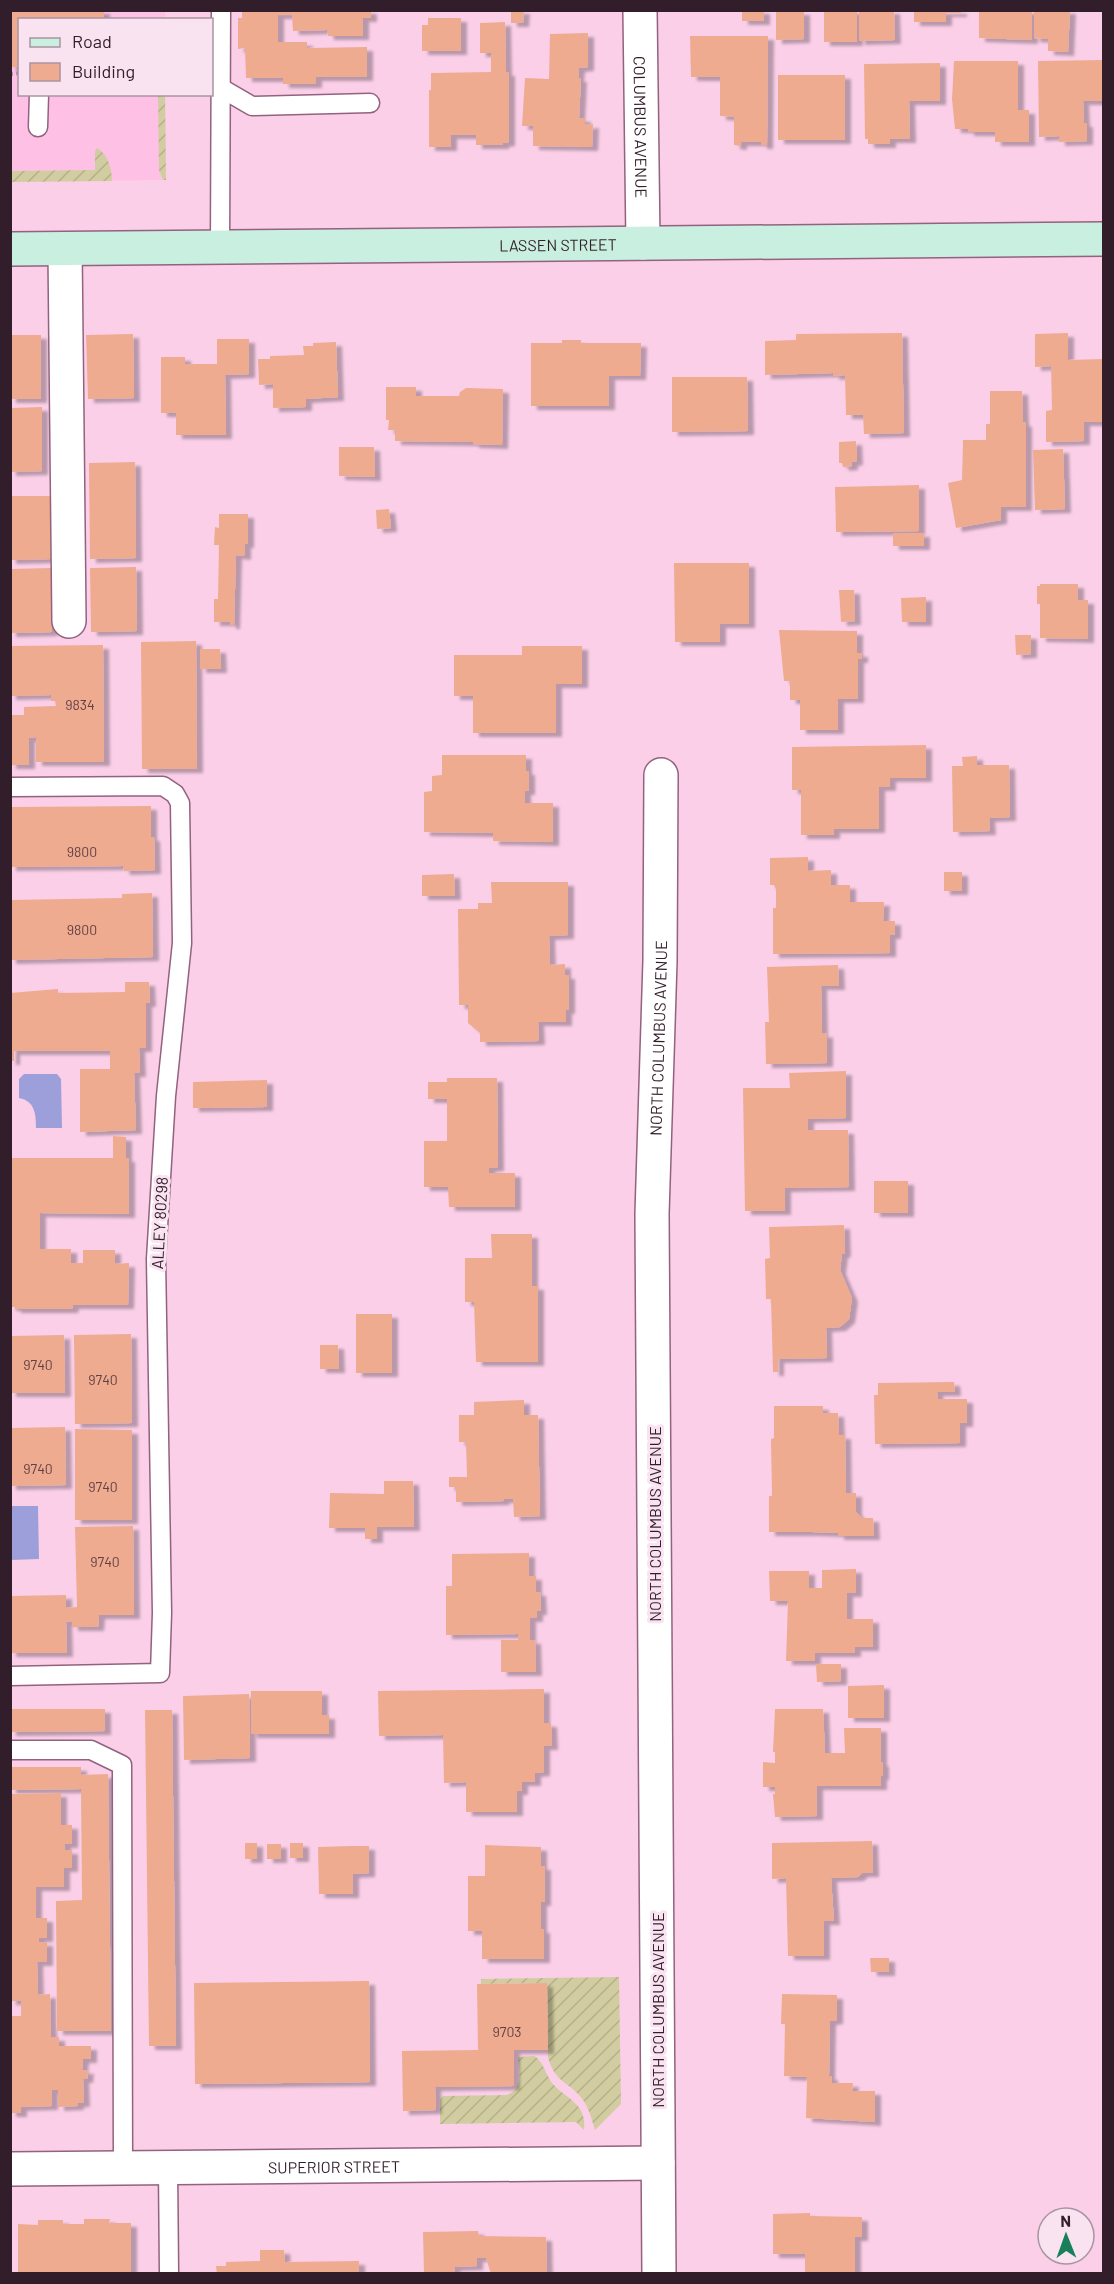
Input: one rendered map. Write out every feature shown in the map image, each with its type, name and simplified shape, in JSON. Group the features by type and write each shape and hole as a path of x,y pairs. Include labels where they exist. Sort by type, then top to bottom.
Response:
{"main road":[{"name":"LASSEN STREET","path":"10,249 1104,239"}],"street":[{"name":"COLUMBUS AVENUE","path":"640,10 643,243"},
{"path":"65,249 69,621"},
{"name":"NORTH COLUMBUS AVENUE","path":"659,2274 652,1214 660,961 661,775"},
{"name":"SUPERIOR STREET","path":"10,2169 658,2163"}],"lane":[{"path":"219,248 221,10"},
{"path":"221,88 252,106 370,104"},
{"path":"38,127 39,96"},
{"name":"ALLEY 80298","path":"10,787 163,786 175,794 180,803 182,943 166,1096 156,1259 162,1613 160,1673 10,1676"},
{"path":"10,1750 91,1750 122,1765 123,2167"},
{"path":"168,2167 169,2274"}],"shaded area":[{"path":"10,11 165,11 165,18 18,18 18,96 165,96 166,180 11,182"},
{"path":"158,96 165,96 166,180 163,180 159,170"},
{"path":"97,148 109,162 112,181 11,182 11,171 95,170"},
{"path":"619,1977 621,2104 595,2130 584,2102 556,2075 550,2065 547,1983 481,1984 481,1979"},
{"path":"534,2056 540,2061 553,2084 579,2108 584,2121 584,2130 576,2122 440,2124 440,2099 443,2096 507,2095 518,2084 518,2057"}],"water":[{"path":"24,1074 57,1074 61,1079 62,1128 36,1128 35,1113 31,1105 19,1098 19,1079"},
{"path":"10,1506 38,1506 39,1559 11,1560"}],"building":[{"path":"10,10 104,10 104,18 18,18 18,67 10,67"},
{"path":"242,10 371,10 371,18 363,18 363,36 328,36 327,30 293,31 292,15 278,15 278,42 307,42 307,48 367,47 367,77 316,77 316,84 283,84 283,78 246,78 245,48 238,49 238,18 242,18"},
{"path":"511,10 524,10 523,23 511,23"},
{"path":"742,10 764,10 764,21 742,21"},
{"path":"824,10 857,10 857,42 824,42"},
{"path":"859,10 894,10 895,40 859,41"},
{"path":"914,10 961,10 961,13 946,13 946,22 914,22"},
{"path":"979,10 1032,10 1032,40 979,38"},
{"path":"1034,10 1070,10 1068,52 1048,51 1048,39 1034,38"},
{"path":"776,11 804,11 804,39 776,40"},
{"path":"428,18 461,18 461,51 422,51 422,25 428,25"},
{"path":"505,22 506,72 509,72 509,142 503,145 476,145 476,135 451,135 451,147 429,147 431,73 491,72 491,53 480,53 480,23"},
{"path":"588,33 588,67 579,68 578,78 581,78 579,118 585,118 585,125 593,124 592,147 533,146 533,126 522,126 525,78 549,79 550,34"},
{"path":"690,36 768,36 767,145 761,145 761,142 741,142 741,146 734,145 734,117 720,116 720,77 691,77"},
{"path":"1104,60 1104,101 1083,101 1087,141 1059,142 1059,136 1039,137 1038,61"},
{"path":"954,61 1018,61 1018,110 1029,110 1029,142 995,142 995,132 968,132 968,129 955,129 952,99"},
{"path":"940,63 940,101 909,101 910,139 890,139 890,144 868,144 868,139 865,139 864,64"},
{"path":"778,75 845,75 845,140 778,140"},
{"path":"902,333 904,433 864,434 863,415 846,415 845,375 834,376 833,373 765,375 765,341 796,340 796,334"},
{"path":"1068,333 1068,360 1104,359 1104,422 1084,422 1084,441 1046,442 1046,411 1052,410 1051,366 1035,367 1035,334"},
{"path":"133,334 134,398 88,399 86,335"},
{"path":"10,335 41,335 41,399 10,399"},
{"path":"217,339 249,339 249,374 225,375 226,435 176,435 176,413 161,413 161,357 185,357 185,364 217,364"},
{"path":"562,340 581,340 581,343 641,343 640,376 609,376 609,406 531,406 531,343 562,343"},
{"path":"336,342 338,397 306,399 306,407 273,408 273,384 259,385 258,359 270,359 270,356 304,355 303,346"},
{"path":"672,377 747,377 748,431 672,432"},
{"path":"386,387 416,387 416,396 459,396 460,392 466,388 503,389 502,445 473,444 473,442 395,441 395,430 388,430 389,420 386,420"},
{"path":"990,391 1022,391 1023,422 1026,423 1026,507 1001,507 1001,520 956,528 948,483 962,480 963,440 986,440 986,424 990,424"},
{"path":"42,407 42,471 10,472 10,408"},
{"path":"856,441 857,461 852,462 852,466 843,467 842,463 839,463 839,442"},
{"path":"339,447 374,447 375,477 339,476"},
{"path":"1063,449 1065,509 1035,510 1033,450"},
{"path":"135,462 136,558 90,559 89,463"},
{"path":"919,485 919,531 836,532 835,487"},
{"path":"10,496 50,496 51,559 10,560"},
{"path":"389,509 391,528 377,529 376,510"},
{"path":"219,514 248,514 248,544 245,544 245,556 236,555 234,625 230,625 230,622 214,622 214,599 218,599 219,545 214,545 215,527 219,528"},
{"path":"893,533 924,533 924,546 893,546"},
{"path":"674,563 749,563 749,624 720,624 720,642 675,642"},
{"path":"136,567 137,631 91,632 90,568"},
{"path":"51,568 52,632 10,633 10,569"},
{"path":"1040,584 1078,584 1078,600 1088,600 1088,639 1040,638 1040,604 1037,604 1037,586"},
{"path":"839,590 854,590 855,621 841,622"},
{"path":"926,597 926,622 902,622 901,598"},
{"path":"779,630 857,631 857,653 862,653 862,659 858,659 858,699 838,699 838,730 800,730 800,700 790,700 790,681 784,681"},
{"path":"1015,635 1031,635 1031,654 1016,655"},
{"path":"196,641 197,769 142,769 141,642"},
{"path":"103,645 104,762 36,762 36,737 29,738 29,765 10,765 10,715 24,715 24,707 56,706 55,701 51,701 51,695 10,696 10,646"},
{"path":"522,646 582,646 582,684 556,684 556,733 473,733 473,696 454,696 454,655 522,655"},
{"path":"200,649 220,649 221,669 200,669"},
{"path":"926,745 926,778 890,778 890,787 879,787 879,829 834,829 834,835 801,835 801,790 792,790 792,747"},
{"path":"442,755 526,755 529,791 525,791 525,803 553,803 553,842 493,841 493,833 424,832 424,792 432,791 432,776 442,775"},
{"path":"977,756 977,765 1009,765 1010,817 989,818 990,831 953,832 952,766 963,766 962,757"},
{"path":"151,806 151,837 154,837 155,870 124,871 123,866 10,867 10,807"},
{"path":"808,857 808,871 831,870 831,885 850,885 850,902 884,902 883,921 895,921 895,935 890,935 890,953 773,954 773,908 776,908 776,889 774,885 770,885 770,858"},
{"path":"944,872 962,872 962,891 944,891"},
{"path":"454,874 455,896 422,896 422,875"},
{"path":"491,882 568,882 568,935 549,936 550,965 565,964 565,975 569,975 569,1010 566,1010 566,1022 538,1022 539,1041 480,1042 480,1033 468,1023 468,1005 459,1005 458,909 478,909 478,903 492,903"},
{"path":"152,893 153,957 10,960 10,900 122,898 122,894"},
{"path":"838,965 839,986 821,986 822,1034 827,1033 827,1063 766,1064 765,1022 769,1022 767,967"},
{"path":"125,982 149,982 150,1003 146,1003 146,1048 139,1048 140,1073 134,1073 136,1130 80,1132 80,1069 110,1069 110,1051 14,1051 14,1061 10,1061 10,993 58,989 58,993 125,992"},
{"path":"846,1071 846,1118 808,1119 808,1130 848,1130 849,1187 785,1188 785,1211 745,1211 743,1088 790,1088 789,1073"},
{"path":"447,1078 497,1078 498,1167 489,1168 489,1173 515,1173 515,1207 449,1207 448,1187 424,1187 424,1141 447,1141 447,1099 428,1099 428,1082 447,1082"},
{"path":"267,1080 267,1107 193,1108 193,1082"},
{"path":"113,1136 126,1137 126,1158 129,1158 129,1214 40,1213 40,1249 71,1249 71,1263 83,1263 83,1250 115,1250 115,1264 129,1263 128,1305 73,1305 72,1309 15,1309 15,1307 10,1307 10,1158 113,1158"},
{"path":"874,1181 908,1181 908,1213 874,1213"},
{"path":"844,1225 845,1253 842,1254 840,1270 852,1298 849,1319 840,1327 826,1328 827,1358 778,1359 778,1372 773,1372 771,1299 766,1299 765,1259 770,1258 769,1227"},
{"path":"491,1234 532,1234 532,1286 538,1286 538,1362 476,1362 474,1302 465,1302 465,1258 492,1258"},
{"path":"356,1314 392,1314 392,1373 356,1373"},
{"path":"131,1334 132,1423 75,1424 74,1335"},
{"path":"64,1335 65,1393 10,1393 10,1336"},
{"path":"320,1345 338,1345 339,1369 320,1369"},
{"path":"954,1382 955,1392 937,1392 938,1399 967,1399 967,1423 960,1423 960,1443 875,1444 874,1395 878,1395 878,1383"},
{"path":"524,1400 524,1415 538,1415 540,1516 514,1517 513,1499 456,1502 456,1487 449,1487 449,1477 467,1477 466,1442 459,1442 459,1415 474,1415 474,1402"},
{"path":"774,1406 823,1406 823,1413 838,1413 839,1435 845,1435 846,1493 856,1493 856,1512 862,1518 873,1518 874,1536 769,1532"},
{"path":"65,1427 66,1485 10,1486 10,1428"},
{"path":"75,1429 132,1430 132,1520 75,1520"},
{"path":"384,1481 413,1481 414,1527 377,1527 377,1539 365,1539 365,1528 329,1528 330,1493 384,1494"},
{"path":"133,1526 134,1615 99,1615 98,1627 72,1627 72,1622 66,1622 67,1653 10,1653 10,1596 66,1595 66,1608 77,1607 75,1527"},
{"path":"529,1553 529,1576 536,1576 536,1592 540,1592 541,1611 537,1611 537,1618 530,1618 530,1640 535,1640 536,1672 501,1672 501,1640 518,1640 518,1634 446,1635 446,1586 452,1586 452,1554"},
{"path":"856,1569 856,1593 847,1593 847,1619 873,1619 873,1647 855,1647 855,1653 815,1653 815,1661 786,1661 788,1601 770,1601 769,1571 809,1571 809,1588 822,1588 822,1570"},
{"path":"816,1664 841,1664 841,1681 817,1682"},
{"path":"884,1685 884,1718 848,1718 848,1686"},
{"path":"544,1689 544,1723 551,1723 552,1746 544,1746 544,1772 535,1773 535,1782 522,1782 522,1791 517,1791 517,1812 466,1812 466,1782 444,1783 443,1735 379,1736 378,1691"},
{"path":"251,1691 322,1691 322,1715 329,1715 329,1734 251,1734"},
{"path":"249,1694 250,1758 184,1760 183,1696"},
{"path":"10,1709 105,1709 105,1731 10,1732"},
{"path":"775,1709 823,1709 825,1753 845,1753 844,1728 881,1728 883,1776 881,1776 881,1786 817,1786 817,1816 775,1817 773,1794 775,1794 775,1787 763,1787 763,1762 775,1763 775,1752 773,1752"},
{"path":"145,1710 172,1710 176,2046 149,2046"},
{"path":"10,1767 81,1767 81,1775 108,1774 111,2031 57,2031 56,1901 82,1900 81,1789 10,1790"},
{"path":"61,1793 61,1825 72,1825 72,1844 65,1844 65,1850 72,1850 72,1868 64,1868 64,1887 36,1887 36,1918 47,1918 47,1938 39,1938 39,1942 47,1942 47,1962 37,1962 38,1995 50,1994 51,2037 59,2037 59,2046 91,2046 91,2059 83,2059 82,2070 88,2070 87,2079 83,2079 84,2103 78,2103 78,2106 58,2107 58,2090 52,2090 52,2106 21,2107 21,2113 10,2113 10,2016 21,2016 21,2001 10,2001 10,1794"},
{"path":"872,1841 873,1873 862,1873 858,1877 831,1878 834,1921 824,1921 824,1956 788,1956 786,1878 772,1879 772,1843"},
{"path":"245,1843 257,1843 257,1859 245,1859"},
{"path":"290,1843 303,1843 303,1858 290,1858"},
{"path":"267,1844 281,1844 281,1859 267,1859"},
{"path":"485,1845 541,1847 541,1866 545,1866 545,1902 541,1902 544,1959 482,1959 482,1931 468,1931 468,1876 485,1876"},
{"path":"369,1846 369,1873 353,1874 353,1894 319,1894 318,1847"},
{"path":"870,1958 889,1958 889,1972 871,1972"},
{"path":"369,1981 370,2082 195,2084 194,1983"},
{"path":"547,1983 548,2050 514,2050 514,2086 435,2087 436,2110 403,2111 402,2051 478,2050 477,1984"},
{"path":"782,1994 837,1995 837,2020 830,2021 829,2076 832,2076 832,2083 853,2083 852,2091 875,2091 875,2122 806,2118 807,2077 784,2076 785,2024 781,2024"},
{"path":"810,2213 810,2216 862,2217 862,2237 855,2237 855,2274 805,2274 805,2254 773,2254 773,2214"},
{"path":"84,2219 110,2219 109,2223 131,2223 131,2274 18,2274 18,2224 38,2225 38,2220 63,2220 63,2224 84,2224"},
{"path":"478,2231 479,2236 546,2237 547,2274 491,2274 486,2258 477,2258 477,2266 454,2267 455,2274 424,2274 423,2232"},
{"path":"260,2250 284,2250 285,2262 359,2261 359,2274 217,2274 216,2266 226,2266 226,2262 260,2261"}]}
